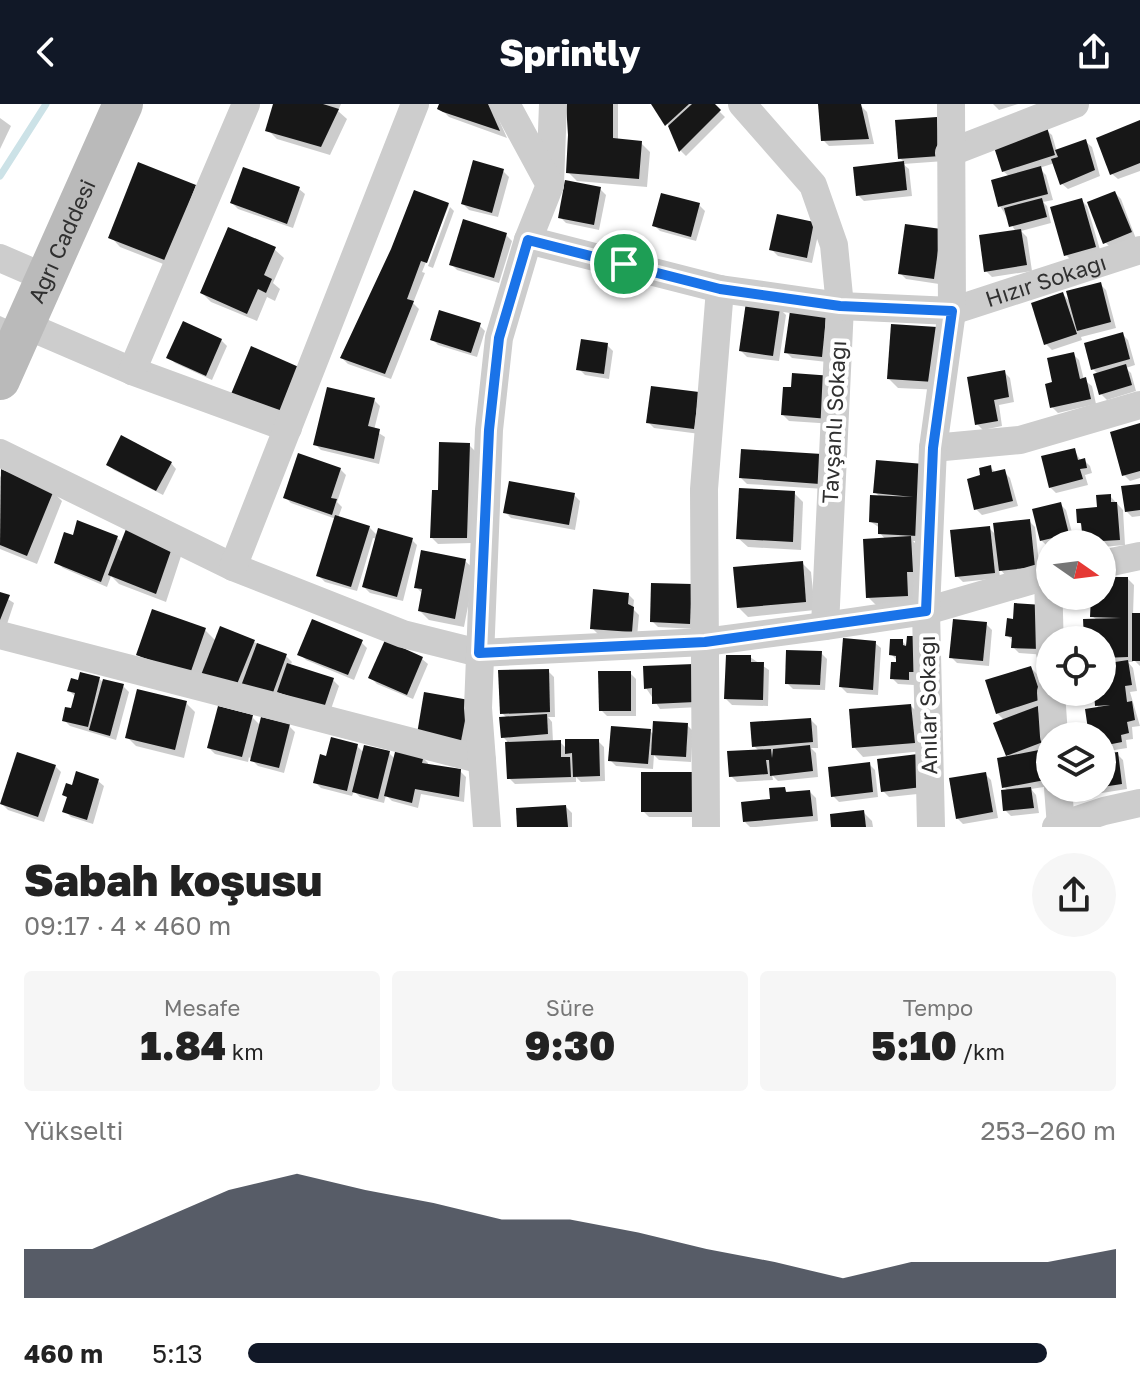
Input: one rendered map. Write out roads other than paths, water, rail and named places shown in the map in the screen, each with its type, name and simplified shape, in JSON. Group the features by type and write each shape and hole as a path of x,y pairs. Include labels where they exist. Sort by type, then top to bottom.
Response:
{"main road":[{"name":"Ağrı Caddesi","path":"0,380 123,104"}],"street":[{"path":"132,371 246,104"},
{"path":"233,567 415,104"},
{"path":"506,104 550,185"},
{"path":"487,827 478,708 489,430 499,338 528,240 550,185 553,104"},
{"name":"Anılar Sokağı","path":"931,827 926,611 933,448 952,311 951,104"},
{"path":"949,153 1075,104"},
{"name":"Tavşanlı Sokağı","path":"747,106 813,185 834,245 840,306 825,626"},
{"name":"Hızır Sokağı","path":"528,240 720,289 840,306 952,311 1140,250"},
{"path":"0,258 46,278"},
{"path":"706,827 704,489 720,289"},
{"path":"25,325 132,371 288,428"},
{"path":"933,448 1020,440 1140,405"},
{"path":"0,453 233,567 403,634 479,653 705,642 926,611 1036,579"},
{"path":"1116,561 1140,556"},
{"path":"0,635 482,760"},
{"path":"1058,802 1059,826 1115,819 1140,803"}],"waterway":[{"path":"0,176 46,104"}]}
